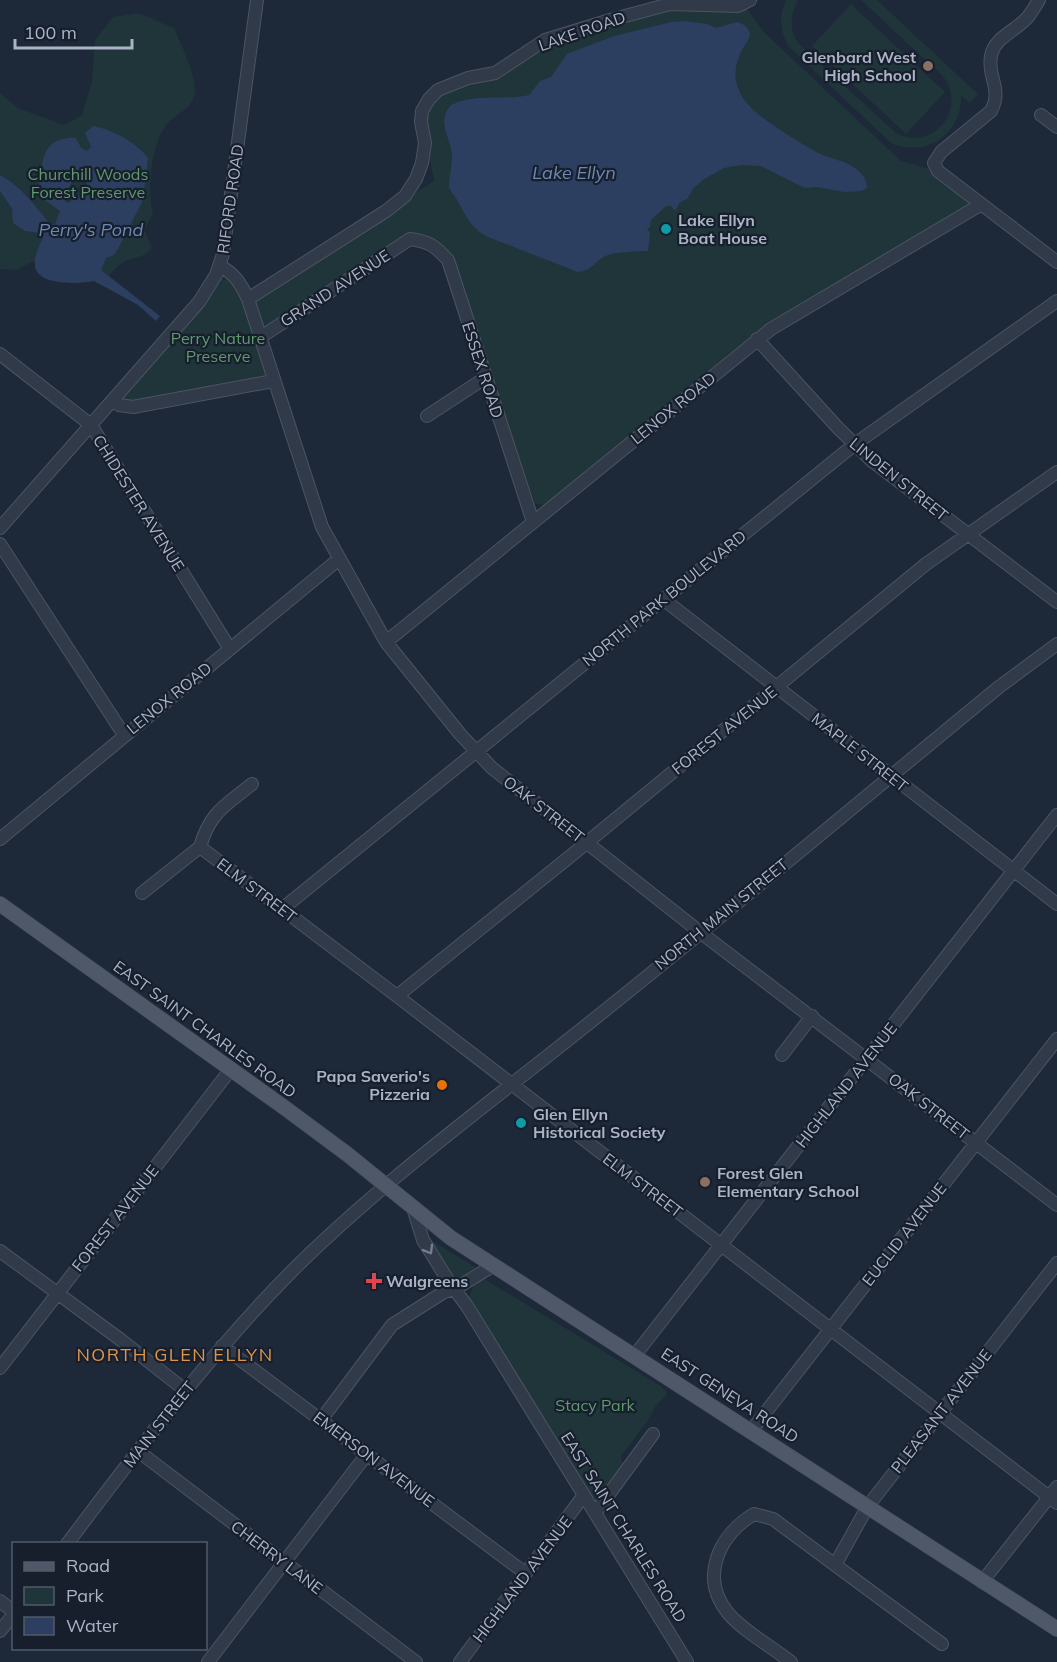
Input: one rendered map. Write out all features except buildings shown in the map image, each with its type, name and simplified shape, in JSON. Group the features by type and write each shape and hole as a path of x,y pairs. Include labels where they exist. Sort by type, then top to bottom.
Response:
{"main road":[{"name":"EAST SAINT CHARLES ROAD","path":"0,904 231,1069 387,1186"},
{"name":"EAST GENEVA ROAD","path":"387,1186 451,1238 1057,1629"}],"street":[{"name":"RIFORD ROAD","path":"0,528 199,302 220,266 257,0"},
{"name":"LAKE ROAD","path":"248,299 386,211 405,196 416,179 422,163 425,143 421,123 422,111 438,90 468,78 502,70 545,40 610,20 670,4 738,6 750,0"},
{"path":"1039,0 1027,18 999,41 994,49 991,56 991,71 996,101 991,111 941,152 934,163 938,171 1057,262"},
{"path":"1041,115 1057,127"},
{"name":"LENOX ROAD","path":"386,642 757,339 981,205"},
{"name":"GRAND AVENUE","path":"261,337 410,239"},
{"name":"ESSEX ROAD","path":"410,239 426,241 436,247 448,260 533,522"},
{"name":"OAK STREET","path":"220,266 240,282 248,299 322,527 386,642 476,751 492,768 700,932 1057,1205"},
{"name":"NORTH PARK BOULEVARD","path":"282,909 855,444 1057,301"},
{"name":"LINDEN STREET","path":"757,339 872,461 1057,602"},
{"name":"CHIDESTER AVENUE","path":"0,354 91,425 230,649"},
{"path":"426,416 485,378"},
{"path":"114,400 119,405 133,407 273,381"},
{"name":"FOREST AVENUE","path":"397,996 926,564 1057,472"},
{"path":"0,544 124,735"},
{"name":"LENOX ROAD","path":"0,838 339,559"},
{"name":"MAPLE STREET","path":"663,599 1057,904"},
{"name":"NORTH MAIN STREET","path":"387,1186 1000,686 1057,644"},
{"path":"142,893 200,847 206,827 213,816 252,784"},
{"name":"HIGHLAND AVENUE","path":"635,1355 1057,815"},
{"name":"ELM STREET","path":"200,847 940,1413 1054,1496"},
{"path":"782,1055 812,1016"},
{"name":"EUCLID AVENUE","path":"751,1431 1057,1039"},
{"name":"FOREST AVENUE","path":"0,1368 231,1069"},
{"name":"MAIN STREET","path":"69,1542 185,1390 222,1346 300,1263 387,1186"},
{"name":"EAST SAINT CHARLES ROAD","path":"413,1208 423,1240 467,1306 687,1662"},
{"path":"0,1251 185,1390"},
{"name":"PLEASANT AVENUE","path":"835,1565 867,1506 1057,1263"},
{"path":"321,1420 392,1325 444,1292 454,1289 494,1265"},
{"name":"EMERSON AVENUE","path":"222,1346 525,1573"},
{"name":"HIGHLAND AVENUE","path":"595,1513 653,1434"},
{"name":"CHERRY LANE","path":"138,1451 416,1662"},
{"path":"208,1662 367,1454"},
{"name":"HIGHLAND AVENUE","path":"460,1662 584,1495"},
{"path":"982,1582 1054,1496"},
{"path":"791,1662 734,1618 724,1606 714,1581 721,1547 738,1523 754,1514 773,1519 942,1644"},
{"path":"0,1601 12,1610"},
{"path":"0,1631 12,1615"}],"green space":[{"path":"786,0 798,0 793,11 792,22 799,44 896,133 911,138 921,137 940,127 945,122 950,109 950,89 939,71 861,0 877,0 978,94 970,103 961,95 956,121 940,139 917,148 891,143 789,47 781,24"},
{"path":"851,4 945,92 906,134 812,46"},
{"name":"Perry Nature Preserve","path":"671,7 738,11 747,9 765,33 901,161 927,168 973,204 767,327 731,352 546,505 535,504 449,252 427,245 409,244 257,343 266,370 261,379 131,403 124,399 125,394 202,308 223,279 233,284 243,301 434,181 429,155 426,113 437,96 555,40"},
{"name":"Churchill Woods Forest Preserve","path":"139,13 174,28 184,50 195,90 192,102 167,124 157,143 150,193 153,214 144,230 152,247 144,255 120,264 107,278 0,182 0,93 18,108 64,125 82,115 92,81 95,40 113,17"},
{"path":"0,191 25,231 44,234 35,260 17,270 0,269"},
{"path":"429,1239 480,1270 457,1284"},
{"name":"Stacy Park","path":"483,1278 667,1392 621,1456 624,1468 598,1500 590,1495 469,1297 475,1282"}],"water":[{"name":"Lake Ellyn","path":"685,21 707,24 716,28 737,22 745,26 750,36 737,63 736,80 746,102 780,130 818,153 856,169 864,177 867,188 861,191 844,192 817,187 805,188 761,166 741,165 724,168 704,179 693,189 687,199 680,202 675,211 671,206 666,206 651,220 650,227 647,229 650,233 648,251 608,255 588,269 578,272 488,237 477,229 449,188 452,154 444,121 451,105 470,99 529,95 540,81 551,77 567,54 614,36"},
{"name":"Perry's Pond","path":"93,126 108,130 131,142 148,158 143,200 119,247 114,255 106,258 101,270 160,316 156,321 138,305 94,281 60,282 43,277 38,273 35,266 36,254 44,234 25,231 13,223 12,209 0,191 0,175 22,191 51,225 55,224 60,211 42,198 37,189 44,156 51,145 68,138 76,138 81,148 87,151 91,147 85,133","holes":["82,175 87,183 85,191 68,203 65,201 64,197 73,180"]}],"place":[{"name":"Glenbard West High School","path":"928,66"},
{"name":"Lake Ellyn Boat House","path":"666,229"},
{"name":"Papa Saverio's Pizzeria","path":"442,1085"},
{"name":"Glen Ellyn Historical Society","path":"521,1123"},
{"name":"Forest Glen Elementary School","path":"705,1182"},
{"name":"Walgreens","path":"374,1281"}],"district":[{"name":"NORTH GLEN ELLYN","path":"175,1354"}]}
